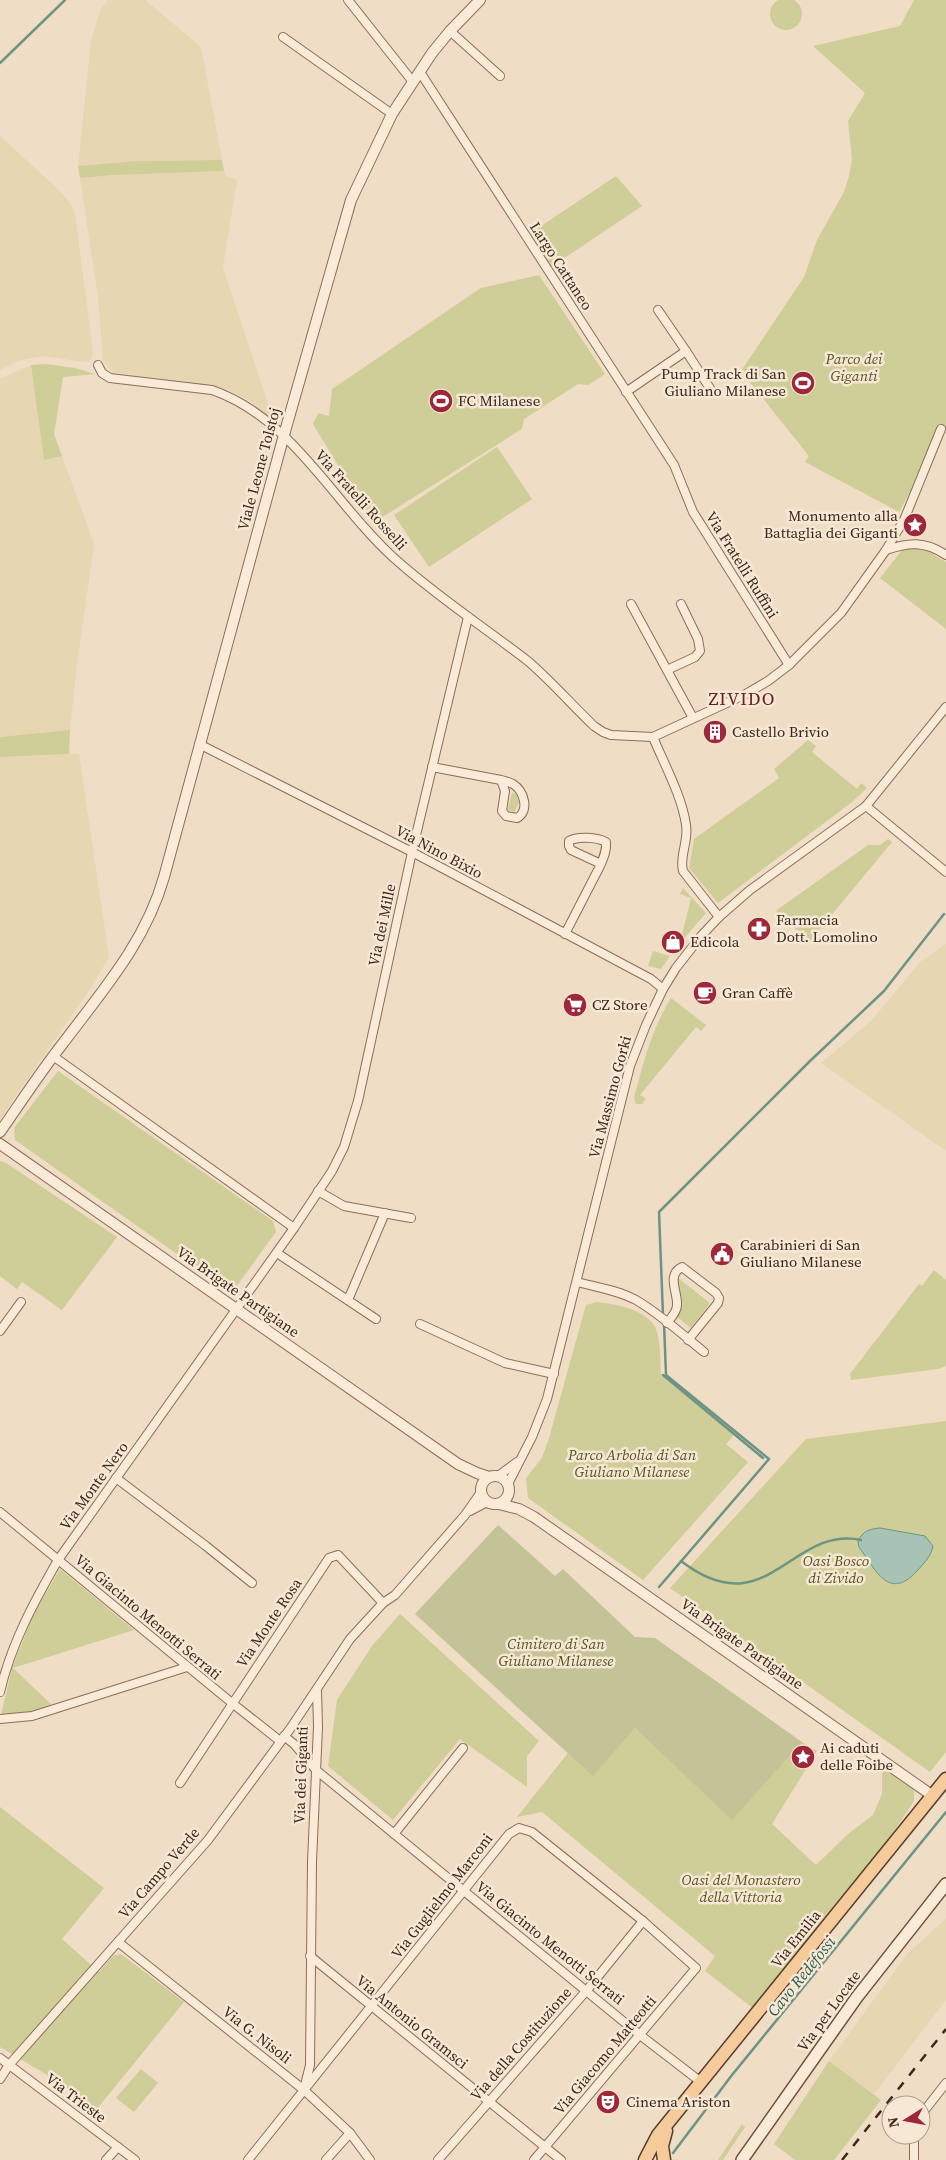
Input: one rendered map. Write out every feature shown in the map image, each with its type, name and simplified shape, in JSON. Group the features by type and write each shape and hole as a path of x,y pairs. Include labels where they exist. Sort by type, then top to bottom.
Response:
{"main road":[{"name":"Via Emilia","path":"645,2160 656,2138 946,1779"},
{"name":"Via per Locate","path":"742,2160 862,1990 946,1884"},
{"name":"Via Emilia","path":"664,2160 662,2142 671,2120"}],"street":[{"path":"348,0 413,82"},
{"name":"Viale Leone Tolstoj","path":"0,1132 139,939 157,899 284,435 349,208 365,169 392,114 450,31 480,0"},
{"path":"450,31 500,76"},
{"path":"282,37 392,114"},
{"name":"Largo Cattaneo","path":"420,72 680,475"},
{"path":"658,310 712,390"},
{"path":"626,392 686,351"},
{"name":"Via Fratelli Rosselli","path":"98,365 102,373 110,378 190,387 224,395 246,407 284,435 381,546 420,580 536,668 594,726 603,732 622,736 654,736"},
{"path":"719,917 682,872 687,835 685,819 654,736 758,687 789,665 841,613 886,550 904,520 941,429"},
{"name":"Via Fratelli Ruffini","path":"680,475 696,518 789,665"},
{"path":"886,550 907,544 921,543 934,547 946,555"},
{"path":"631,604 693,718"},
{"path":"667,670 695,657 700,649 698,639 681,604"},
{"name":"Via dei Mille","path":"237,1309 294,1228 339,1157 354,1118 412,852 468,616"},
{"name":"Via Massimo Gorki","path":"509,1488 541,1416 554,1374 630,1066 663,989 684,957 719,917 750,890 866,806 946,707"},
{"name":"Via Nino Bixio","path":"200,744 412,852 651,979 663,989"},
{"path":"432,767 501,780 515,785 523,798 524,808 517,818 506,816 502,811 505,791 501,780"},
{"path":"866,806 946,872"},
{"path":"565,934 601,864 606,847 604,840 574,839 569,842 572,850 601,864"},
{"path":"53,1056 294,1228"},
{"name":"Via Brigate Partigiane","path":"0,1144 458,1464 477,1473 494,1476"},
{"path":"318,1191 344,1206 411,1218"},
{"path":"348,1300 385,1213"},
{"path":"277,1253 376,1319"},
{"path":"667,1323 677,1308 674,1276 678,1269 682,1267 716,1293 719,1298 718,1303 688,1340"},
{"path":"577,1282 626,1296 655,1313 704,1352"},
{"path":"0,1331 21,1302"},
{"name":"Via Monte Nero","path":"0,1692 3,1667 28,1614 58,1560 237,1309"},
{"path":"420,1324 504,1363 554,1374"},
{"name":"Via Massimo Gorki","path":"494,1476 508,1470 522,1457"},
{"name":"Via Brigate Partigiane","path":"458,1464 481,1490"},
{"path":"317,1689 350,1639 383,1603 395,1594 464,1515 481,1490 482,1484 494,1476 502,1478 509,1488 507,1499 499,1504 488,1502 464,1515"},
{"path":"116,1478 252,1583"},
{"name":"Via Brigate Partigiane","path":"509,1488 534,1517"},
{"path":"481,1490 488,1502"},
{"name":"Via Brigate Partigiane","path":"499,1504 519,1508 534,1517 932,1796"},
{"name":"Via Giacinto Menotti Serrati","path":"0,1512 232,1703 282,1738 304,1750 312,1750 316,1753"},
{"name":"Via Monte Rosa","path":"180,1783 329,1558 338,1555 383,1603"},
{"path":"0,1720 32,1716 187,1667"},
{"name":"Via Campo Verde","path":"0,2079 9,2065 208,1840 317,1689"},
{"name":"Via dei Giganti","path":"304,2090 310,2066 310,1956 317,1689"},
{"name":"Via Giacinto Menotti Serrati","path":"294,1744 316,1770 587,1990 640,2036 701,2082"},
{"path":"394,1834 463,1748"},
{"name":"Via Guglielmo Marconi","path":"248,2160 372,2007 463,1890 509,1834 515,1830 522,1828 532,1832 643,1921 696,1968"},
{"name":"Via della Costituzione","path":"438,2160 587,1990 643,1921"},
{"name":"Via G. Nisoli","path":"118,1942 304,2090 350,2133 370,2160"},
{"name":"Via Antonio Gramsci","path":"310,1956 561,2160"},
{"name":"Via Giacomo Matteotti","path":"534,2160 696,1968"},
{"name":"Via Trieste","path":"0,2058 135,2160"},
{"path":"931,2102 946,2083"},
{"path":"326,2160 350,2133"},
{"path":"914,2145 914,2160"},
{"path":"106,2160 118,2147"}],"shaded area":[{"path":"108,0 145,0 201,47 222,160 138,161 78,166 91,41 100,11"},
{"path":"0,136 61,192 70,203 75,214 93,352 89,361 84,362 43,356 20,360 0,370"},
{"path":"224,171 226,176 237,180 223,267 274,422 250,401 228,390 207,385 112,372 103,360 98,297 80,178"},
{"path":"31,365 44,460 62,456 94,544 70,730 0,737 0,379"},
{"path":"79,754 109,957 90,989 0,1119 0,757"},
{"path":"946,944 945,1150 821,1063 871,1021 921,961"},
{"path":"880,1528 925,1536 933,1546 930,1554 916,1572 897,1584 890,1583 876,1572 859,1547 858,1541 864,1533"},
{"path":"946,1919 946,2000 874,2094 829,2061 908,1953"}],"green space":[{"path":"786,-2 792,-1 797,3 801,8 801,20 797,25 792,29 786,30 780,29 775,25 771,20 770,14 771,8 775,3 780,-1"},
{"name":"Parco dei Giganti","path":"914,0 946,0 946,426 899,512 805,462 809,456 741,371 804,277 817,240 844,192 849,176 852,159 848,121 865,93 813,46 900,26"},
{"path":"222,160 224,171 80,178 78,166 138,161"},
{"path":"616,176 642,206 551,267 529,234"},
{"name":"FC Milanese","path":"539,275 605,374 588,385 578,384 524,419 522,429 373,523 313,424 318,413 329,416 332,389 481,288"},
{"path":"45,364 75,368 95,374 63,377 54,434 62,456 44,460 31,365"},
{"path":"497,447 532,499 429,567 394,515"},
{"path":"921,547 946,562 946,629 880,578 903,549"},
{"path":"70,730 69,754 0,757 0,737"},
{"path":"808,740 816,746 812,752 857,789 861,783 867,788 852,802 718,903 689,868 694,839 779,778 774,769"},
{"path":"512,793 516,794 519,802 514,813 508,809"},
{"path":"888,839 892,842 810,941 776,913 777,910 868,845 880,845"},
{"path":"683,888 706,913 680,943 691,898 680,894"},
{"path":"653,951 670,956 661,969 648,966"},
{"path":"671,998 706,1025 701,1031 696,1027 640,1095 646,1099 642,1104 636,1104 634,1098 649,1046 658,1022"},
{"path":"58,1071 273,1221 276,1232 236,1287 231,1289 224,1287 15,1140 14,1128"},
{"path":"0,1161 6,1163 117,1237 62,1310 22,1282 17,1289 0,1276"},
{"path":"934,1270 946,1280 946,1366 938,1369 851,1380 850,1374 919,1284 922,1286"},
{"path":"677,1277 710,1303 691,1328 676,1316 681,1302"},
{"name":"Parco Arbolia di San Giuliano Milanese","path":"597,1302 614,1304 640,1313 648,1318 657,1332 660,1348 661,1375 734,1435 726,1444 748,1462 643,1580 528,1498 526,1478 542,1458 549,1438 586,1305"},
{"name":"Oasi Bosco di Zivido","path":"946,1421 946,1752 930,1772 670,1588 806,1439"},
{"name":"Cimitero di San Giuliano Milanese","path":"498,1525 555,1576 563,1569 635,1637 655,1638 802,1742 732,1820 635,1728 593,1776 415,1614"},
{"path":"60,1569 134,1630 13,1668 55,1708 0,1719 12,1668 33,1615"},
{"path":"400,1614 539,1741 527,1756 527,1787 460,1739 393,1820 328,1766 337,1700 372,1646"},
{"name":"Oasi del Monastero della Vittoria","path":"635,1728 732,1819 802,1742 817,1751 772,1824 816,1865 848,1834 873,1815 882,1794 882,1769 914,1786 914,1801 888,1840 825,1916 754,2009 705,1971 715,1956 542,1812 517,1817 568,1753 593,1775"},
{"path":"0,1807 104,1888 62,1939 99,1972 113,1956 121,1954 184,2002 96,2110 44,2073 0,2047"},
{"path":"829,2061 881,2100 834,2160 795,2160 774,2144"},
{"path":"141,2069 158,2083 134,2112 116,2098"},
{"path":"742,2124 745,2127 723,2160 718,2160"}],"waterway":[{"path":"0,63 65,0"},
{"path":"663,1315 659,1212 810,1061 884,991 944,914"},
{"path":"659,1587 769,1459 666,1375 664,1323"},
{"path":"663,1375 763,1458"},
{"path":"681,1561 711,1578 736,1583 757,1579 777,1570 815,1546 837,1539 861,1540"},
{"name":"Cavo Redefossi","path":"673,2153 732,2075 946,1812"}],"railway":[{"path":"842,2160 946,2029"}],"place":[{"name":"Pump Track di San Giuliano Milanese","path":"803,383"},
{"name":"FC Milanese","path":"441,401"},
{"name":"Monumento alla Battaglia dei Giganti","path":"915,525"},
{"name":"Castello Brivio","path":"715,732"},
{"name":"Farmacia Dott. Lomolino","path":"759,929"},
{"name":"Edicola","path":"673,942"},
{"name":"Gran Caffè","path":"705,993"},
{"name":"CZ Store","path":"575,1005"},
{"name":"Carabinieri di San Giuliano Milanese","path":"722,1254"},
{"name":"Ai caduti delle Foibe","path":"803,1757"},
{"name":"Cinema Ariston","path":"608,2102"}],"district":[{"name":"ZIVIDO","path":"742,699"}]}
